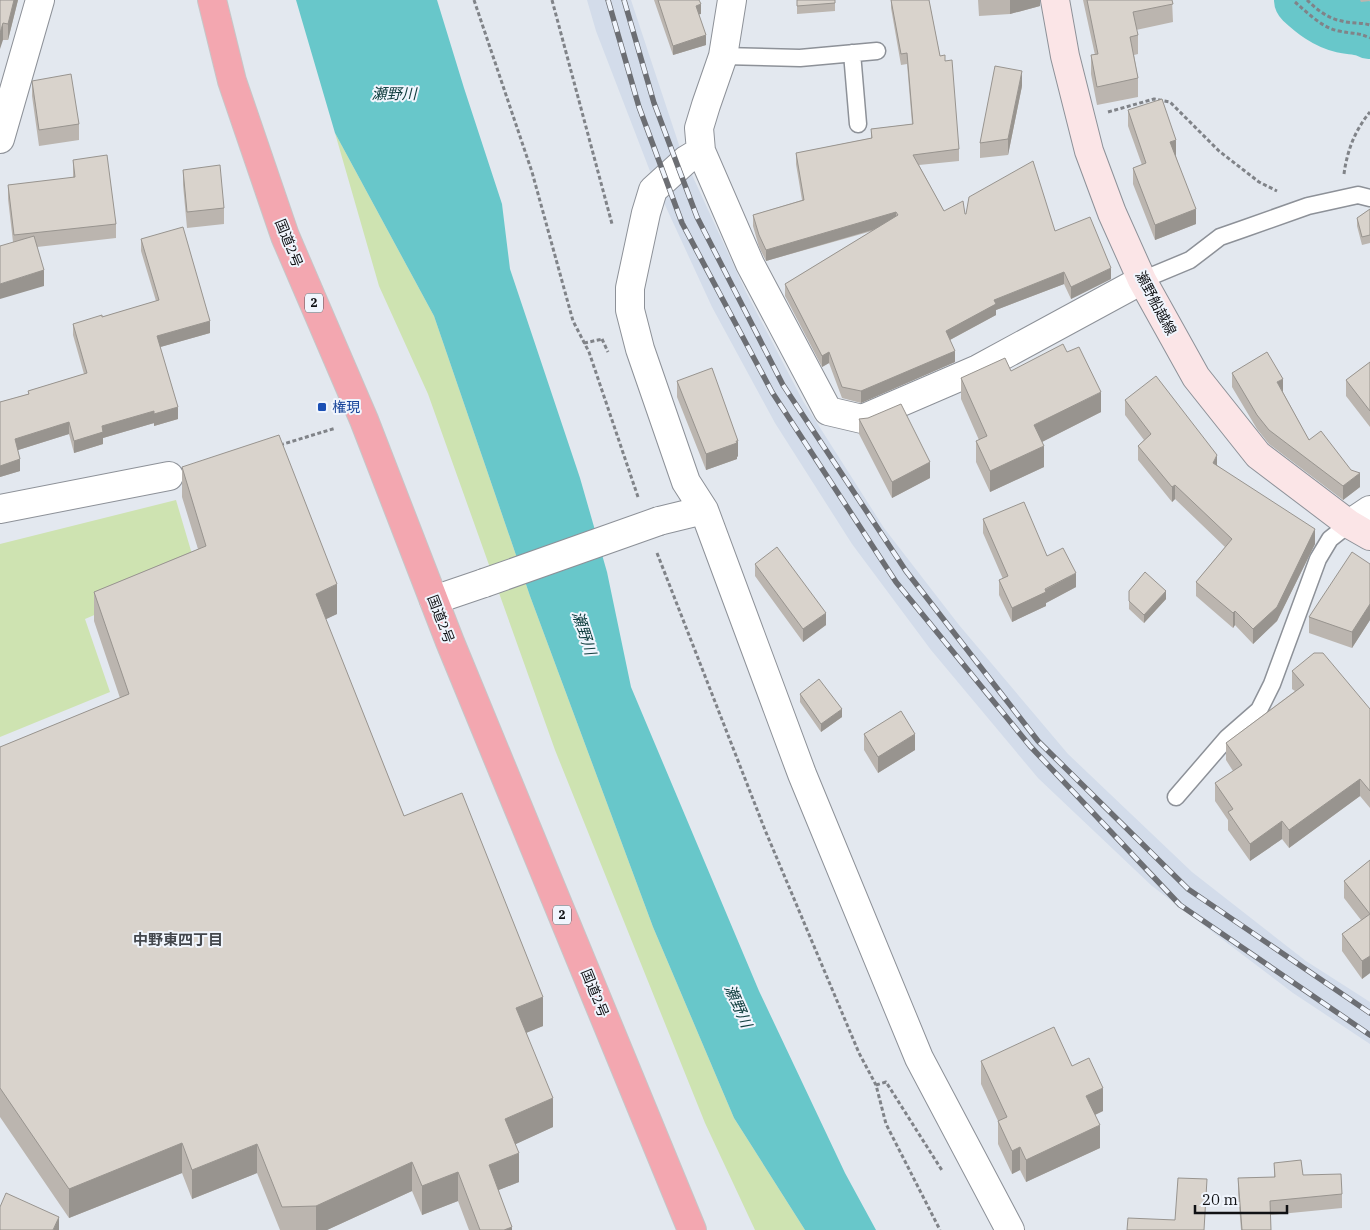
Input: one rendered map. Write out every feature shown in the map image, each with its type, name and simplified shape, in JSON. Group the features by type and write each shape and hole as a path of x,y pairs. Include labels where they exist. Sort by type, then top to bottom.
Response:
{"highway":[{"name":"国道2号","path":"212,0 232,81 285,236 364,420 454,652 692,1230"}],"main road":[{"name":"瀬野船越線","path":"1055,0 1065,56 1089,151 1112,213 1142,280 1196,377 1258,455 1363,523"}],"street":[{"path":"2,125 40,0"},
{"path":"732,0 723,56 699,128 701,152 750,264 828,410 862,419 978,369 1142,280"},
{"path":"701,152 686,160 653,190 646,213 630,288 630,310 640,349 686,482 704,510 802,774 919,1058 1010,1230"},
{"path":"0,509 169,476"},
{"path":"434,600 659,521 704,510"}],"lane":[{"path":"723,56 800,58 877,51"},
{"path":"852,53 858,124"},
{"path":"1142,280 1190,260 1220,238 1308,206 1358,195 1370,198"},
{"path":"1176,798 1227,738 1259,710 1272,684 1318,559 1330,539 1363,523"}],"path":[{"path":"474,0 532,172 572,321 588,352 640,502"},
{"path":"552,0 614,232"},
{"path":"1308,0 1329,17 1341,21 1370,25"},
{"path":"1295,2 1326,27 1339,31 1360,33 1370,38"},
{"path":"1081,119 1154,99 1170,102 1219,151 1259,182 1308,206"},
{"path":"1344,198 1344,174 1347,155 1354,137 1370,112"},
{"path":"278,446 364,420"},
{"path":"656,549 765,830 859,1053 876,1085 886,1124 940,1230"},
{"path":"876,1085 886,1082 946,1176"}],"shaded area":[{"path":"587,0 631,0 681,151 746,292 803,401 884,528 959,625 1068,754 1192,872 1306,961 1370,1002 1370,1044 1293,993 1152,886 1038,778 931,650 852,544 775,423 712,307 653,179 596,31"}],"green space":[{"path":"335,133 434,316 530,596 653,927 734,1118 805,1230 755,1230 705,1123 555,750 428,394 379,286"},
{"path":"176,500 197,571 85,619 110,692 0,737 0,544"}],"water":[{"name":"瀬野川","path":"296,0 437,0 502,204 510,269 580,478 607,572 631,687 759,991 845,1173 876,1230 805,1230 734,1118 653,927 530,596 434,316 335,133"}],"building":[{"path":"0,0 14,0 8,24 3,23 0,33"},
{"path":"658,0 699,0 701,4 696,6 706,35 673,46"},
{"path":"797,0 835,0 835,3 797,6"},
{"path":"891,0 929,0 940,56 945,55 945,61 952,60 959,149 913,155 944,211 963,201 966,214 969,197 1033,161 1055,231 1090,217 1111,268 1071,287 1064,272 994,300 996,304 946,331 955,351 861,391 842,387 829,352 822,356 785,284 898,215 896,212 766,250 753,215 804,200 796,153 872,138 871,129 913,124 907,53 901,54"},
{"path":"1087,0 1172,0 1173,4 1133,12 1138,35 1130,37 1138,78 1097,87 1091,55 1098,54"},
{"path":"995,66 1022,71 1008,139 980,143"},
{"path":"71,74 79,124 39,130 32,81"},
{"path":"1162,99 1176,140 1170,142 1196,209 1155,225 1133,168 1146,163 1128,110"},
{"path":"107,155 116,224 14,235 8,185 75,177 73,160"},
{"path":"220,165 224,208 187,212 183,170"},
{"path":"1370,209 1370,235 1362,237 1357,218"},
{"path":"183,227 210,321 157,336 178,407 154,414 154,411 102,426 103,432 74,441 69,422 15,439 20,459 0,466 0,402 29,394 28,391 87,373 73,324 159,300 141,239"},
{"path":"34,236 44,270 0,284 0,246"},
{"path":"1063,344 1067,352 1079,347 1101,392 1034,425 1044,446 990,471 976,441 987,436 961,378 1005,358 1011,371"},
{"path":"1267,352 1283,379 1277,382 1309,440 1321,431 1351,470 1360,473 1343,486 1269,430 1257,415 1232,373"},
{"path":"1370,362 1370,411 1346,380"},
{"path":"712,368 738,441 706,454 677,381"},
{"path":"1156,376 1217,455 1213,463 1315,529 1277,607 1253,629 1235,611 1233,613 1196,582 1232,539 1175,485 1172,487 1138,446 1151,434 1125,400"},
{"path":"901,404 930,462 892,482 859,419 868,418"},
{"path":"279,435 337,584 316,594 404,816 462,793 543,997 516,1008 553,1098 505,1119 519,1153 489,1165 512,1227 504,1230 480,1230 458,1172 422,1186 412,1162 316,1206 282,1207 257,1144 192,1170 182,1143 69,1189 0,1088 0,747 129,694 94,592 206,546 182,467"},
{"path":"1024,502 1047,556 1063,548 1076,573 1045,589 1046,592 1012,608 999,580 1008,576 983,519"},
{"path":"777,547 826,613 803,629 755,564"},
{"path":"1352,552 1370,564 1370,604 1352,632 1309,617"},
{"path":"1145,572 1166,591 1144,615 1129,601 1129,591"},
{"path":"1314,653 1323,653 1370,709 1370,791 1360,779 1289,830 1282,821 1250,844 1228,812 1233,809 1215,783 1242,765 1226,743 1304,685 1292,671"},
{"path":"819,679 842,709 821,724 800,694"},
{"path":"901,711 915,734 878,757 864,734"},
{"path":"1370,860 1370,914 1344,881"},
{"path":"1370,914 1370,956 1362,961 1342,934"},
{"path":"1054,1027 1072,1066 1089,1058 1103,1088 1086,1096 1100,1125 1026,1160 1020,1147 1012,1151 998,1121 1007,1117 981,1061"},
{"path":"1301,1160 1303,1175 1341,1174 1342,1194 1270,1201 1271,1230 1242,1230 1238,1178 1275,1177 1274,1163"},
{"path":"1178,1178 1207,1179 1204,1230 1127,1230 1128,1218 1175,1220"},
{"path":"6,1193 59,1217 53,1230 0,1230 0,1207"}],"waterway":[{"path":"1302,0 1316,12 1331,21 1370,31"}],"railway":[{"path":"608,0 639,107 682,223 772,392 896,582 1030,746 1180,905 1370,1035"},
{"path":"624,0 654,103 697,217 783,385 906,571 1038,741 1188,889 1370,1013"}],"place":[{"name":"権現","path":"322,407"}],"district":[{"name":"中野東四丁目","path":"178,940"}]}
